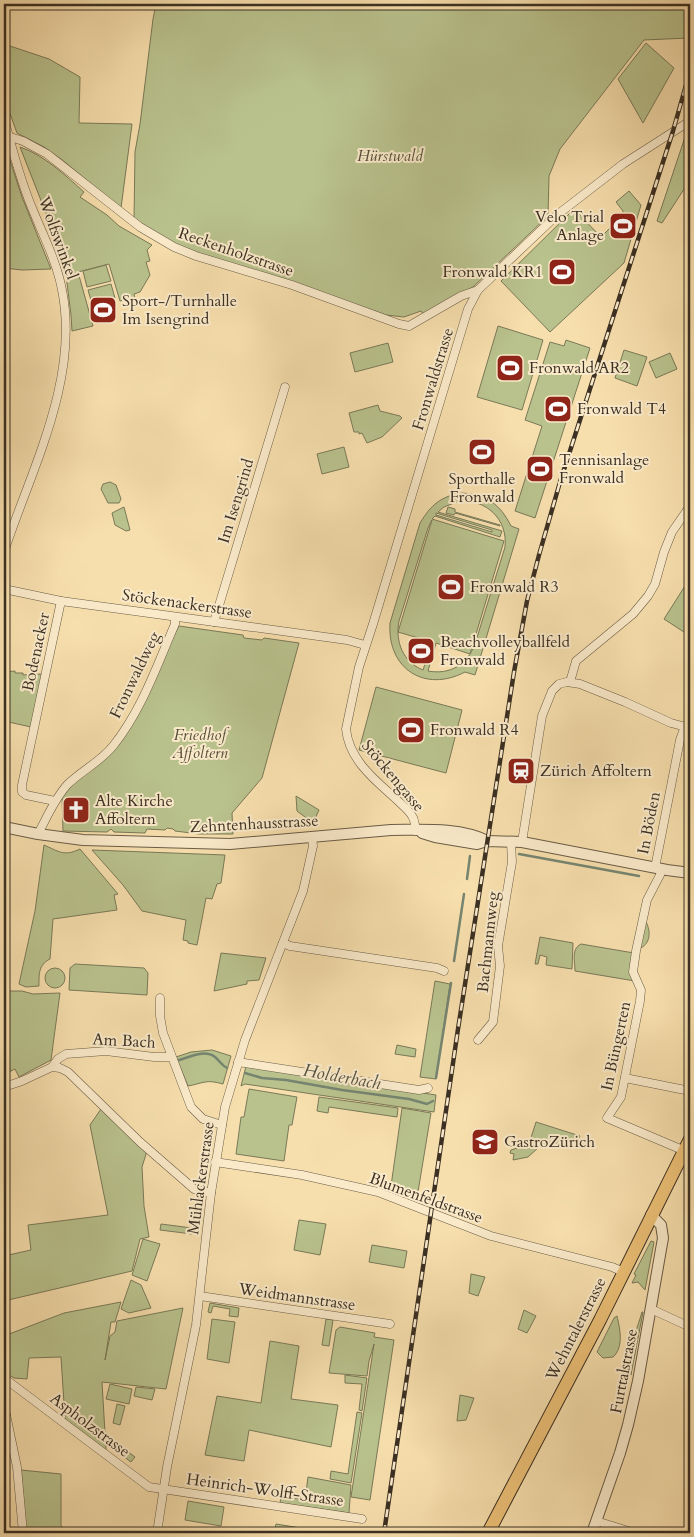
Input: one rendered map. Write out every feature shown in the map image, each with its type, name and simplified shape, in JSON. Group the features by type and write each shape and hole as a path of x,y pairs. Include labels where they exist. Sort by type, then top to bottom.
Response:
{"main road":[{"name":"Wehntalerstrasse","path":"488,1533 688,1145"}],"street":[{"name":"Wolfswinkel","path":"4,118 5,137 57,268 62,289 65,325 64,349 56,403 4,552"},
{"name":"Fronwaldstrasse","path":"347,739 347,720 365,645 466,317 478,290 557,215 623,164 690,121"},
{"name":"Reckenholzstrasse","path":"5,137 23,141 47,154 134,222 174,247 196,256 292,285 399,324 409,326 461,296 478,290"},
{"name":"Im Isengrind","path":"214,622 285,387"},
{"path":"570,682 576,660 633,614 648,596 655,584 672,532 690,506"},
{"name":"Stöckenackerstrasse","path":"4,587 61,602 347,640 365,645"},
{"name":"Bodenacker","path":"55,801 26,795 22,792 22,786 61,602"},
{"name":"Fronwaldweg","path":"38,834 55,801 68,784 113,746 128,724 142,701 175,624 176,617"},
{"path":"522,842 540,725 545,707 555,687 563,682 570,682 626,702 671,723 687,727"},
{"name":"In Böden","path":"658,868 680,740 687,727"},
{"name":"Stöckengasse","path":"347,739 352,751 364,768 412,816 416,831"},
{"name":"Zehntenhausstrasse","path":"4,827 83,840 230,844 391,830 437,830 478,837 487,841 522,842 690,873"},
{"name":"Mühlackerstrasse","path":"157,1533 163,1490 200,1296 211,1193 222,1125 238,1062 303,891 313,846 312,837"},
{"name":"Bachmannweg","path":"478,1040 493,1022 500,966 498,946 512,862 511,842"},
{"name":"In Büngerten","path":"658,868 660,875 647,900 636,952 633,972 641,990 625,1078 621,1097 607,1118 688,1145"},
{"path":"283,943 290,946 437,968 444,971"},
{"path":"160,998 160,1016 163,1033 194,1112 207,1121 222,1125"},
{"name":"Am Bach","path":"52,1067 58,1059 66,1054 106,1051 154,1057 171,1057"},
{"path":"238,1062 419,1090 428,1088"},
{"path":"4,1087 22,1082 52,1067 68,1072 140,1142 194,1189 211,1193"},
{"path":"625,1078 690,1091"},
{"name":"Blumenfeldstrasse","path":"215,1162 302,1175 378,1192 490,1236 612,1267 624,1272"},
{"name":"Furttalstrasse","path":"592,1533 628,1425 651,1309 664,1238 661,1225 651,1215"},
{"name":"Weidmannstrasse","path":"200,1296 390,1324"},
{"path":"651,1309 690,1326"},
{"name":"Aspholzstrasse","path":"4,1378 149,1486 163,1490"},
{"path":"4,1405 17,1467 23,1533"},
{"name":"Heinrich-Wolff-Strasse","path":"163,1490 362,1518"},
{"path":"596,1521 635,1533"}],"green space":[{"name":"Hürstwald","path":"156,4 690,4 690,33 689,38 644,40 560,149 549,176 548,216 473,287 423,314 421,311 404,317 386,315 288,281 215,260 175,245 134,219 135,152"},
{"path":"646,43 674,68 643,123 618,79"},
{"path":"4,44 49,59 80,77 79,123 132,124 121,208 61,159 44,147 17,133 4,89"},
{"path":"690,126 690,180 662,223 657,221"},
{"path":"20,147 54,166 84,192 80,197 107,215 119,226 152,245 147,250 150,261 146,262 150,275 140,292 134,294 135,298 120,301 109,264 78,272 93,326 72,331 64,259"},
{"path":"6,148 22,197 51,269 22,270 4,268 4,149"},
{"name":"Fronwald KR1","path":"629,191 641,205 624,263 550,332 501,281 574,209 601,237 623,215 623,211 616,202"},
{"path":"106,265 111,281 87,287 83,271"},
{"path":"111,284 115,298 92,304 88,290"},
{"name":"Fronwald AR2","path":"498,326 543,340 522,410 477,397"},
{"name":"Tennisanlage Fronwald","path":"566,340 590,348 535,518 515,511 542,426 525,420 550,342 564,346"},
{"path":"388,343 393,362 355,372 350,353"},
{"path":"624,350 647,357 637,386 615,378"},
{"path":"670,353 677,369 656,378 649,362"},
{"path":"378,405 380,411 402,418 382,437 367,443 362,433 354,432 349,413"},
{"path":"344,447 349,467 322,474 317,454"},
{"path":"110,482 116,485 121,499 119,503 108,503 101,489 103,484"},
{"name":"Fronwald R3","path":"455,494 471,494 492,502 507,518 511,526 519,529 475,675 465,672 450,678 436,680 423,678 411,673 402,664 395,653 391,639 390,623 420,523 437,502","holes":["459,501 469,501 486,507 499,520 503,528 505,547 475,644 470,653 504,541 432,519 435,516 500,537 502,531 438,512 444,507","436,513 492,530 492,532 436,515","432,520 398,632 399,621","398,632 432,642 423,670 410,662 406,657 400,644","436,643 470,654 457,667 450,670 428,671"]},
{"path":"124,507 130,530 126,531 115,525 112,513"},
{"path":"448,507 455,509 455,512 500,526 455,513 454,515 446,513"},
{"path":"690,578 690,636 664,619"},
{"name":"Friedhof Affoltern","path":"179,626 243,635 244,638 262,640 264,638 299,643 262,778 232,813 233,834 199,834 167,828 165,830 147,829 145,833 114,832 111,829 107,832 63,831 62,796 71,785 108,756"},
{"name":"Beachvolleyballfeld Fronwald","path":"416,639 430,644 425,663 411,659 409,655 413,641"},
{"path":"15,671 15,673 23,673 23,675 42,674 31,727 4,721 4,672"},
{"name":"Fronwald R4","path":"376,687 462,710 446,773 359,750"},
{"path":"296,796 319,810 313,823 297,811"},
{"path":"44,845 65,853 80,849 118,894 114,895 117,910 53,919 50,959 41,967 39,986 26,987 19,984 35,911"},
{"path":"92,850 225,855 221,883 217,884 212,899 206,898 197,945 183,940 186,920 142,911 123,885"},
{"path":"646,922 649,929 648,941 638,949"},
{"path":"540,937 573,943 572,969 546,965 547,957 540,955 538,964 535,964"},
{"path":"581,944 634,953 635,981 575,971 575,952"},
{"path":"221,953 266,958 259,980 247,981 247,984 214,991"},
{"path":"75,964 144,968 148,973 147,995 69,990 70,968"},
{"path":"55,968 62,971 65,978 62,985 55,988 48,985 45,978 48,971"},
{"path":"435,981 450,984 436,1079 420,1077"},
{"path":"4,991 22,991 33,994 60,993 51,1060 19,1077 15,1069 5,1074 9,1081 4,1082"},
{"path":"397,1045 416,1049 415,1057 395,1054"},
{"path":"212,1050 231,1056 223,1084 209,1082 188,1086 176,1057 191,1052"},
{"path":"246,1066 436,1095 434,1112 245,1084 241,1086"},
{"path":"249,1089 297,1097 292,1125 289,1125 284,1161 236,1154 241,1117 244,1117"},
{"path":"319,1097 398,1108 397,1117 329,1107 328,1113 317,1111"},
{"path":"402,1108 431,1113 417,1198 391,1186"},
{"path":"101,1109 147,1151 142,1167 144,1206 149,1237 140,1239 132,1271 4,1301 4,1256 31,1250 28,1225 108,1215 90,1125"},
{"path":"536,1122 580,1136 579,1138 539,1147 528,1157 513,1160 514,1154 510,1153 511,1150 529,1144"},
{"path":"299,1220 326,1224 320,1255 294,1250"},
{"path":"161,1224 192,1228 192,1234 160,1230"},
{"path":"143,1239 160,1244 147,1281 132,1275"},
{"path":"651,1241 654,1242 645,1290 638,1282 632,1283 636,1275 634,1274"},
{"path":"372,1245 407,1251 404,1268 369,1262"},
{"path":"471,1274 485,1277 478,1296 469,1293"},
{"path":"131,1280 141,1285 151,1308 129,1313 121,1309"},
{"path":"121,1302 115,1322 111,1322 105,1360 110,1336 115,1332 117,1321 183,1308 166,1389 102,1382 106,1450 65,1419 61,1357 29,1358 27,1379 14,1378 4,1372 4,1336 64,1313"},
{"path":"210,1303 239,1308 238,1317 229,1316 230,1309 213,1306 211,1313 208,1312"},
{"path":"524,1310 536,1316 527,1333 518,1329"},
{"path":"643,1312 631,1375 631,1351"},
{"path":"617,1316 620,1338 619,1348 613,1357 603,1358 597,1352 614,1318"},
{"path":"212,1319 235,1322 229,1363 207,1359"},
{"path":"326,1319 333,1320 329,1346 322,1345"},
{"path":"340,1327 375,1333 374,1337 394,1340 370,1500 351,1497 374,1344 367,1376 329,1373 336,1330"},
{"path":"270,1341 299,1346 291,1399 338,1405 331,1447 249,1430 244,1461 205,1455 217,1396 261,1403"},
{"path":"345,1375 367,1378 362,1411 359,1410 362,1384 345,1383"},
{"path":"110,1384 132,1389 129,1404 106,1399"},
{"path":"136,1387 155,1389 152,1400 134,1396"},
{"path":"460,1395 474,1398 466,1420 457,1421"},
{"path":"117,1404 125,1406 120,1425 113,1423"},
{"path":"357,1412 362,1413 351,1483 330,1479 331,1471 348,1474"},
{"path":"123,1448 135,1457 131,1462 119,1453"},
{"path":"21,1470 61,1474 61,1526 65,1529 64,1533 26,1533"},
{"path":"308,1477 351,1485 349,1513 280,1503 281,1496 305,1500"},
{"path":"188,1501 224,1507 221,1526 185,1520"},
{"path":"276,1524 307,1529 307,1533 274,1533"}],"waterway":[{"name":"Holderbach","path":"519,854 639,876"},
{"name":"Holderbach","path":"467,879 470,856"},
{"name":"Holderbach","path":"454,961 464,894"},
{"name":"Holderbach","path":"436,1078 451,983"},
{"name":"Holderbach","path":"179,1060 197,1054 207,1054 215,1057 227,1068"},
{"name":"Holderbach","path":"245,1073 262,1078 409,1099 427,1104 433,1101"}],"railway":[{"path":"384,1533 458,1029 514,672 527,601 560,482 673,131 690,71"}],"place":[{"name":"Velo Trial Anlage","path":"623,226"},
{"name":"Fronwald KR1","path":"562,272"},
{"name":"Sport-/Turnhalle Im Isengrind","path":"103,310"},
{"name":"Fronwald AR2","path":"510,368"},
{"name":"Fronwald T4","path":"558,409"},
{"name":"Sporthalle Fronwald","path":"482,452"},
{"name":"Tennisanlage Fronwald","path":"540,469"},
{"name":"Fronwald R3","path":"451,587"},
{"name":"Beachvolleyballfeld Fronwald","path":"421,651"},
{"name":"Fronwald R4","path":"411,730"},
{"name":"Zürich Affoltern","path":"521,771"},
{"name":"Alte Kirche Affoltern","path":"76,810"},
{"name":"GastroZürich","path":"485,1142"}]}
